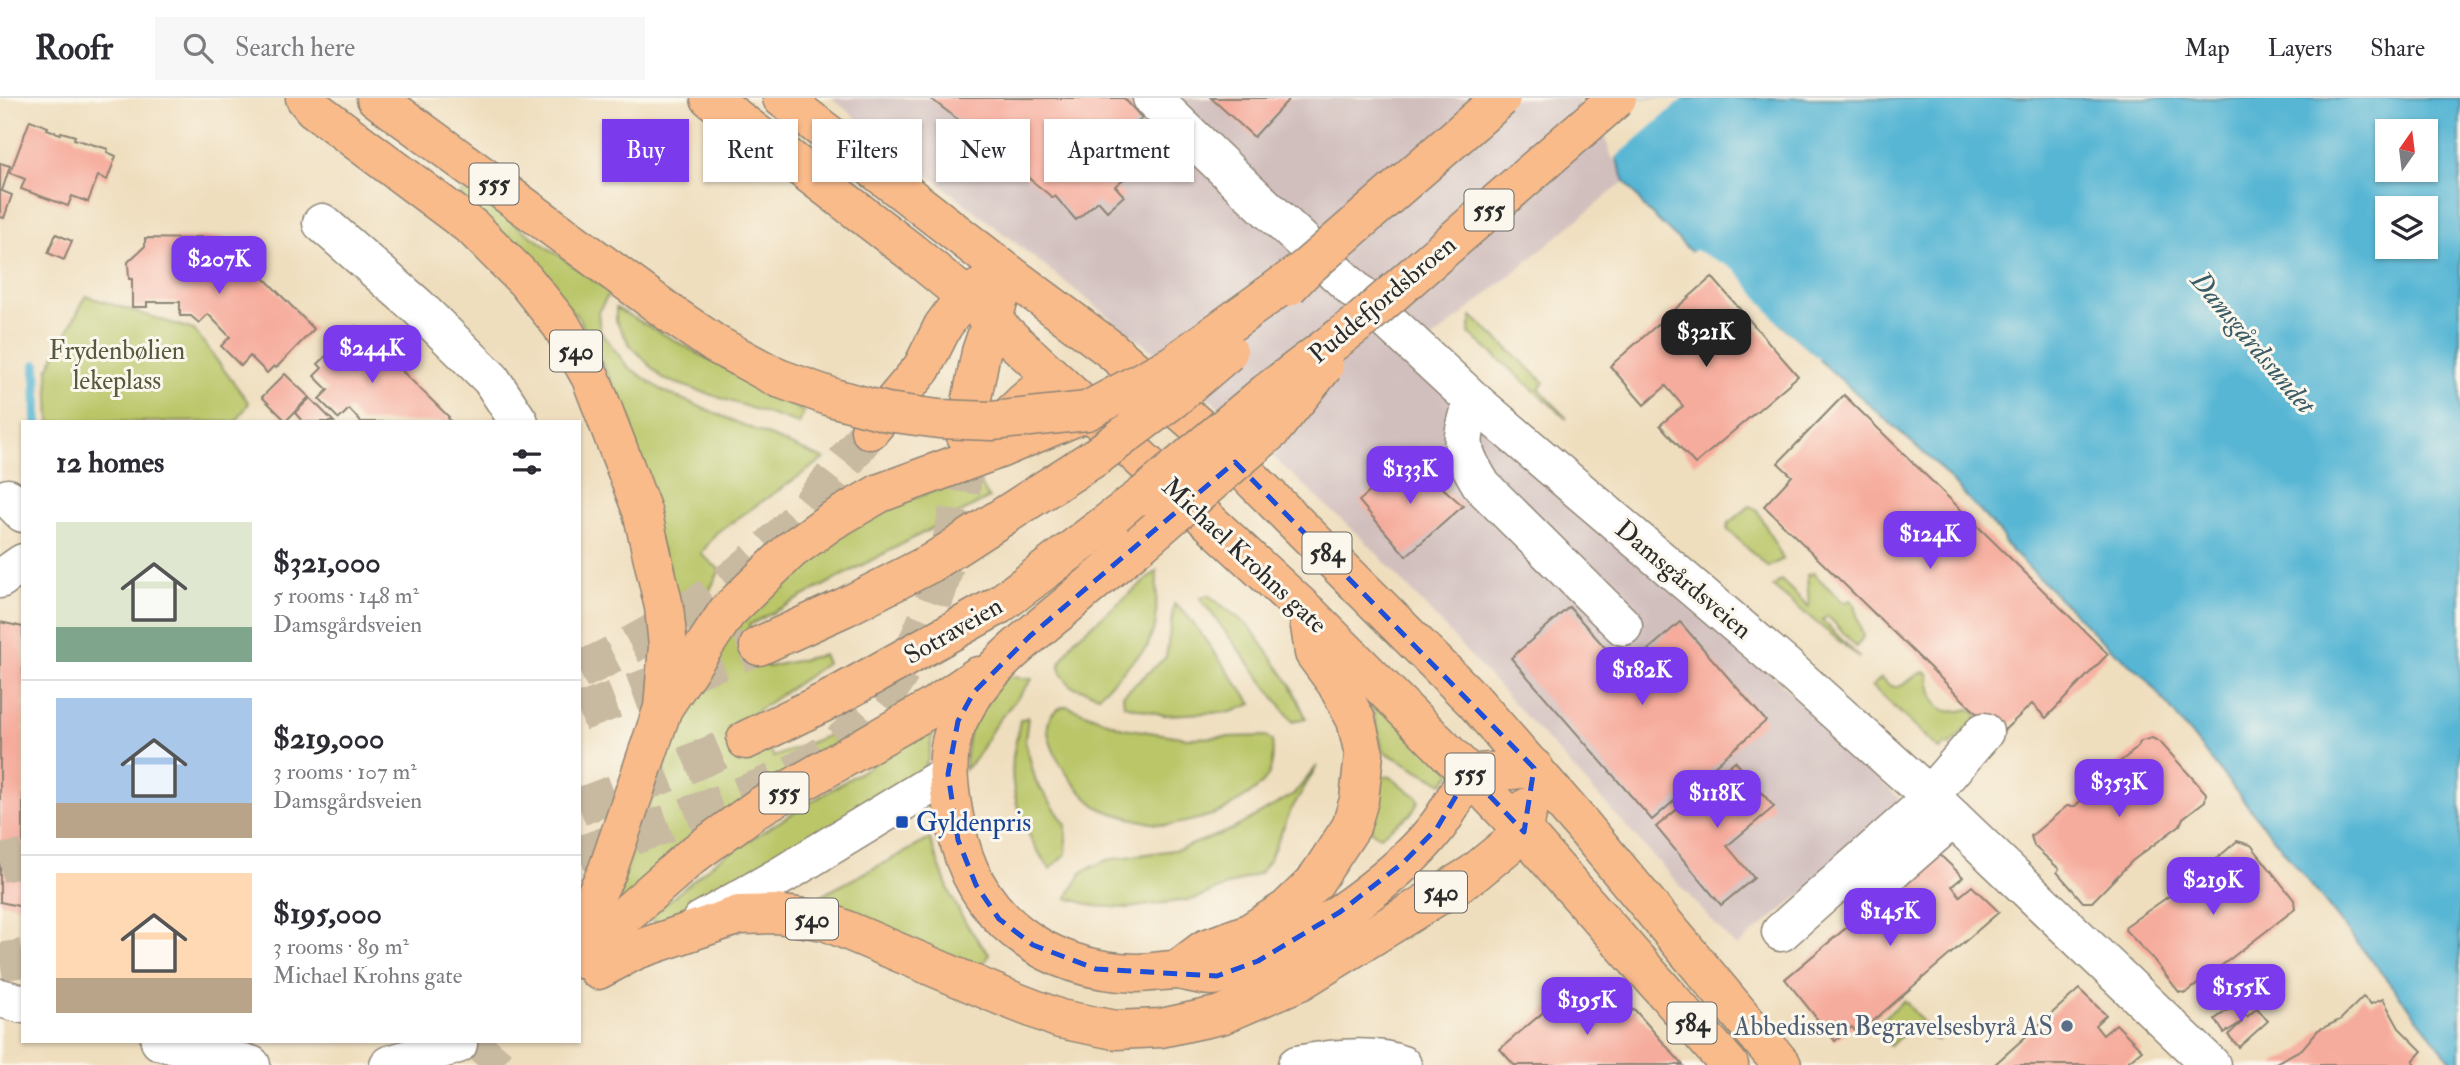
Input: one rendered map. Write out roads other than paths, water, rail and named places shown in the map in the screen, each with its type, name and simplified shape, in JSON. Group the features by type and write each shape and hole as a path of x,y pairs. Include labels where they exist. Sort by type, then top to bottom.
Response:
{"main road":[{"name":"540","path":"305,98 313,108 473,228 525,280 561,325 590,377 642,511 664,607 668,646 663,708 607,872 587,952 636,950 739,915 777,914 825,921 1060,1019 1115,1030 1161,1028 1221,1015 1300,981 1473,874 1524,832"},
{"name":"555","path":"376,98 674,316 715,344 778,378 834,398 887,412 939,419 992,421 1087,411"},
{"name":"Michael Krohns gate","path":"710,98 965,296 1308,613 1524,832 1730,1065"},
{"name":"584","path":"782,98 1007,273 1110,349 1206,433 1474,701 1534,768 1782,1065"},
{"name":"555","path":"663,708 727,612 791,550 830,522 880,493 999,449 1087,411 1172,365 1305,269 1501,98"},
{"name":"Puddefjordsbroen","path":"1143,495 1266,393 1361,321 1617,98"},
{"name":"555","path":"759,646 845,607 945,553 1097,456 1173,399 1230,350 1305,269"},
{"path":"870,430 922,368 943,326 965,296 1007,273"},
{"path":"1007,273 981,352 979,434 1052,379"},
{"name":"555","path":"587,952 693,855 759,807 931,708 1008,656 1272,430 1361,321"},
{"name":"Sotraveien","path":"746,740 831,699 999,605 1143,495"},
{"path":"1178,970 1205,949 1249,933 1287,909 1314,883 1351,827 1359,800 1364,754 1356,720 1336,683 1314,653 1308,613"},
{"name":"555","path":"1008,656 974,692 958,720 949,750 948,774 958,840 976,885 999,919 1033,945 1085,966 1137,973 1178,970 1217,976 1258,961 1340,912 1404,863 1437,828 1469,774 1534,768"},
{"path":"1524,832 1534,768"}],"street":[{"name":"Damsgårdsveien","path":"1152,98 1473,400 1784,665 1938,804 2211,1065"},
{"path":"322,223 417,306 491,379 518,420"},
{"path":"1473,400 1462,439 1466,458 1482,486 1623,626"},
{"path":"0,579 21,564"},
{"path":"1867,893 1938,804 1984,732"},
{"path":"674,935 784,874 948,774"},
{"path":"1781,932 1938,804"},
{"path":"0,998 21,1003"},
{"path":"168,1043 251,1065"},
{"path":"389,1065 462,1050"},
{"path":"1297,1065 1331,1058 1393,1061 1402,1065"}],"water":[{"name":"Damsgårdssundet","path":"1579,98 2460,98 2460,1065 2455,1065 2144,676 2099,638 2005,544 2002,535 1935,463 1730,281 1707,267 1646,209 1625,181 1606,132"}],"waterway":[{"path":"36,365 37,420"}],"tunnel":[{"path":"581,670 656,631 704,600 750,565 799,518 870,430"},
{"path":"581,854 706,809 794,772 816,760 848,736 874,709 897,679 915,646 943,574 961,490 965,434"},
{"path":"581,712 759,646"},
{"path":"581,806 746,740"},
{"path":"0,863 21,859"},
{"path":"0,962 21,958"},
{"path":"477,1065 495,1043"}],"place":[{"name":"Gyldenpris","path":"902,822"},
{"name":"Abbedissen Begravelsesbyrå AS","path":"2067,1026"}],"park label":[{"name":"Frydenbølien lekeplass","path":"117,365"}]}
